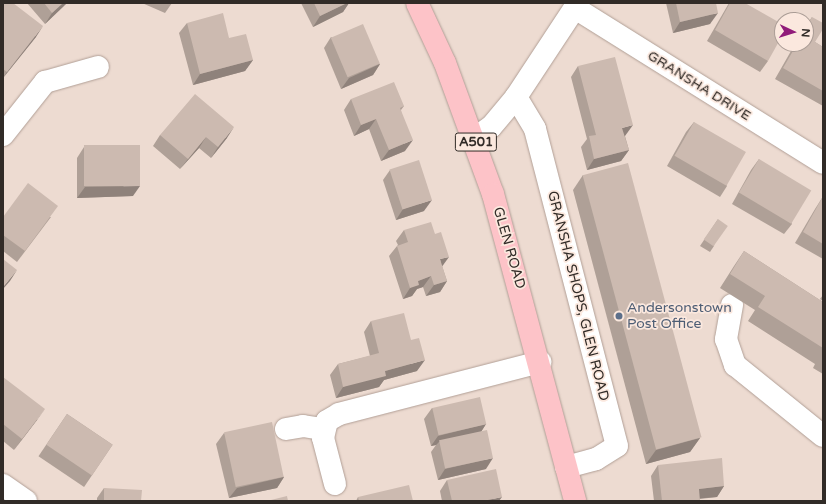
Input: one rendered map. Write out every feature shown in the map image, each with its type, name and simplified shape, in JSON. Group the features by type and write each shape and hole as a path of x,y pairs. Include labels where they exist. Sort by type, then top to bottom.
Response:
{"main road":[{"name":"GLEN ROAD","path":"417,3 475,138 540,362 574,501"}],"street":[{"path":"475,138 491,127 516,97 577,6"},
{"name":"GRANSHA DRIVE","path":"577,6 823,163"},
{"path":"3,135 45,82 98,67"},
{"name":"GRANSHA SHOPS, GLEN ROAD","path":"516,97 535,129 617,446 596,459 566,467"},
{"path":"732,305 726,339 735,365 823,436"},
{"path":"335,484 323,429 327,421 339,414 540,362"},
{"path":"286,429 303,426 323,429"},
{"path":"3,485 26,501"}],"building":[{"path":"3,3 13,3 43,26 7,72 3,69"},
{"path":"44,3 63,3 52,13"},
{"path":"314,3 347,3 320,16"},
{"path":"676,3 716,3 718,13 680,22"},
{"path":"730,3 745,3 774,19 774,50 768,61 715,30"},
{"path":"223,13 229,38 246,34 253,60 200,74 187,23"},
{"path":"814,18 823,23 823,29 815,42 823,47 823,91 783,68 792,52 814,52"},
{"path":"363,24 380,64 348,77 331,38"},
{"path":"615,57 633,125 622,128 629,150 594,159 589,136 596,135 578,66"},
{"path":"394,82 404,106 400,108 413,140 389,150 376,119 361,125 351,99"},
{"path":"195,94 234,127 218,147 206,137 188,159 160,135"},
{"path":"694,122 746,152 726,186 674,156"},
{"path":"84,145 140,145 140,186 84,186"},
{"path":"759,159 811,190 791,224 739,192"},
{"path":"419,160 432,200 402,210 390,170"},
{"path":"628,163 702,437 656,449 583,175"},
{"path":"28,183 58,206 25,251 3,235 3,217"},
{"path":"822,198 823,199 823,244 803,232"},
{"path":"718,219 728,226 713,246 704,239"},
{"path":"431,222 435,234 441,232 449,257 440,259 447,281 434,285 431,276 418,281 419,285 410,288 397,246 408,242 404,230"},
{"path":"744,251 823,302 823,348 758,307 765,296 730,274"},
{"path":"3,259 17,270 3,287"},
{"path":"404,313 411,340 419,338 425,360 385,371 386,376 343,387 338,364 379,353 371,321"},
{"path":"3,377 45,409 22,439 3,424"},
{"path":"480,397 486,424 439,435 432,408"},
{"path":"67,414 113,445 92,475 46,445"},
{"path":"272,422 284,477 236,487 224,432"},
{"path":"487,430 493,458 445,469 439,440"},
{"path":"722,458 724,486 699,489 700,501 662,501 658,465"},
{"path":"496,469 502,497 483,501 452,501 447,480"},
{"path":"409,485 413,501 359,501 358,497"},
{"path":"104,488 142,490 141,501 104,501"},
{"path":"287,496 288,501 267,501"}],"place":[{"name":"Andersonstown Post Office","path":"619,316"}]}
